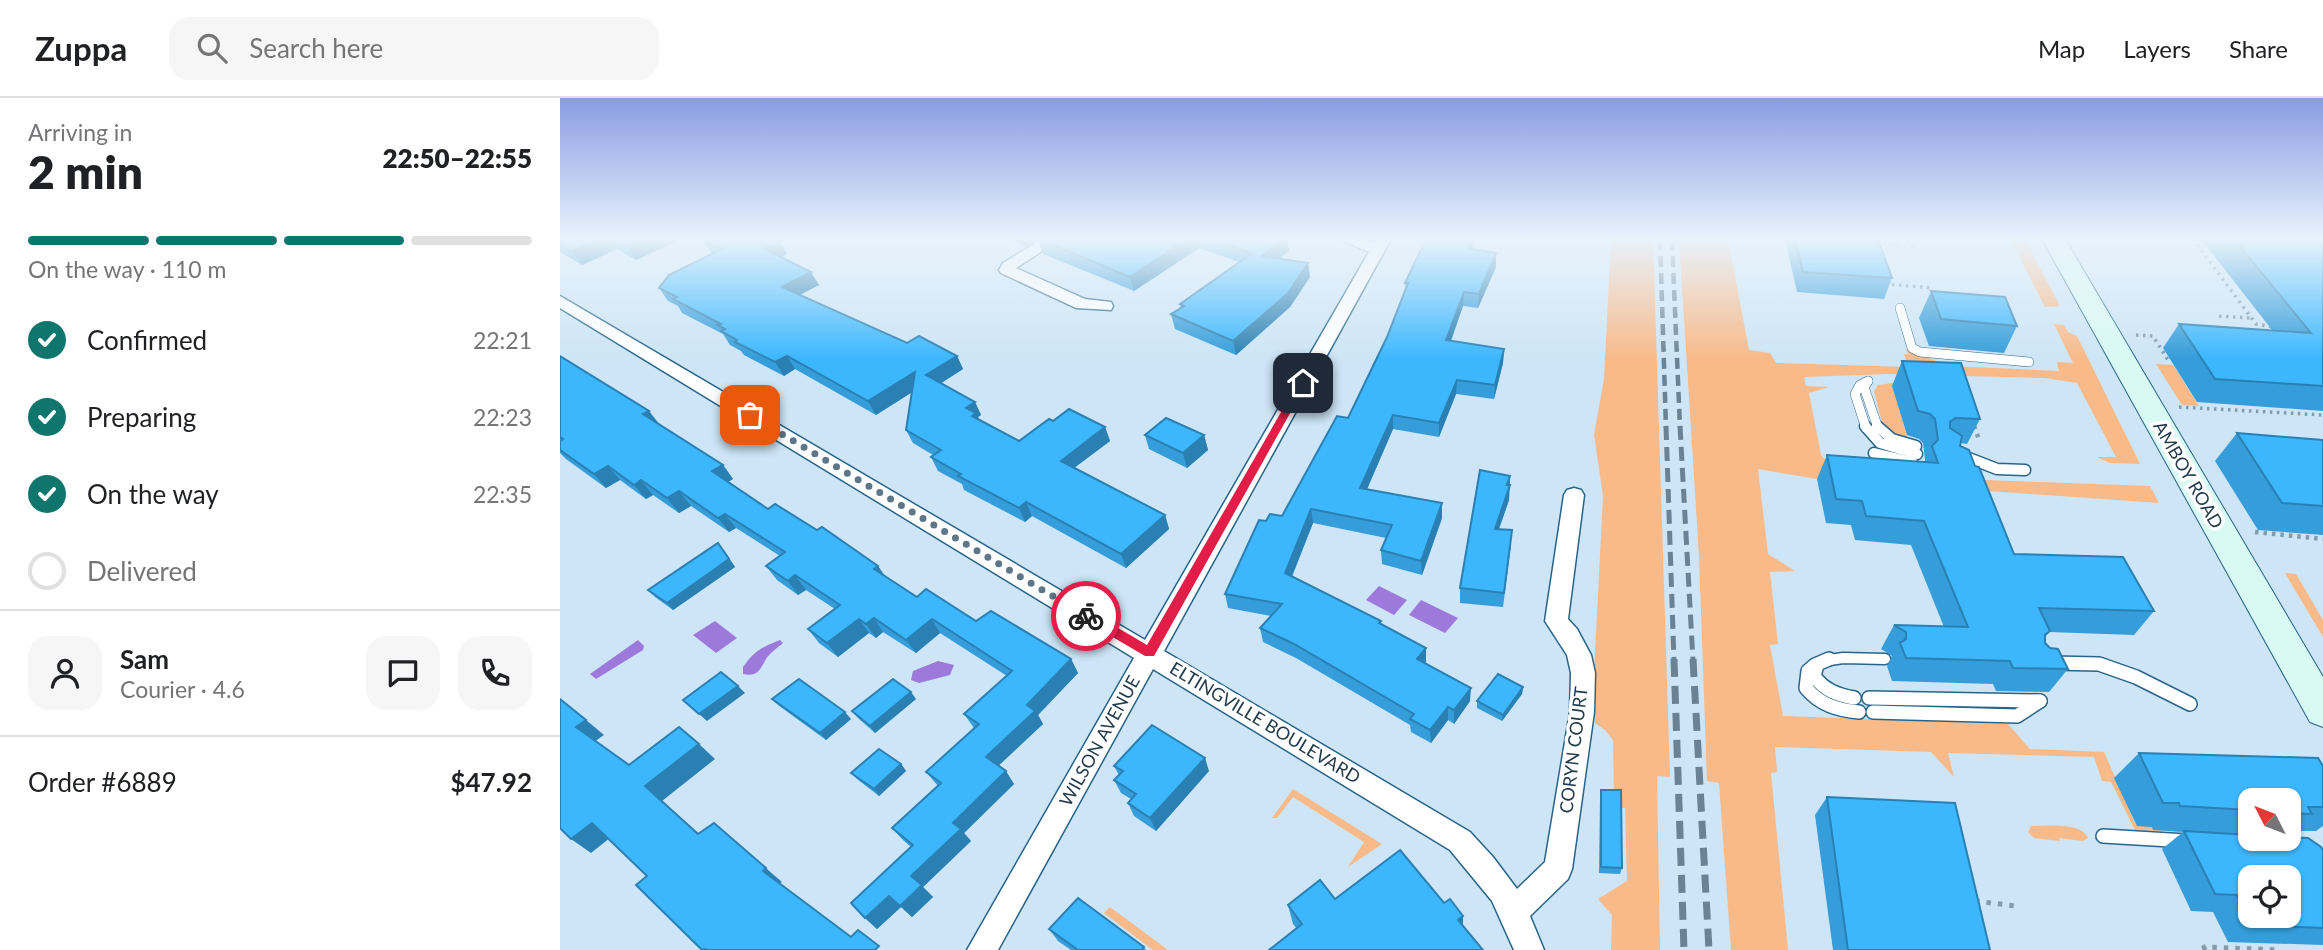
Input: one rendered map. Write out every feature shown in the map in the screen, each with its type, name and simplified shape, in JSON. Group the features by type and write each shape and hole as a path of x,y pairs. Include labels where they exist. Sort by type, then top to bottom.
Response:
{"main road":[{"name":"AMBOY ROAD","path":"2076,279 2323,710"}],"street":[{"path":"1026,279 1082,304 1105,306"},
{"name":"WILSON AVENUE","path":"982,950 1362,279"},
{"name":"ELTINGVILLE BOULEVARD","path":"560,301 1460,841 1490,872 1516,911 1529,950"},
{"name":"CORYN COURT","path":"1516,911 1558,869 1582,712 1583,673 1579,655 1569,636 1556,621 1574,495"}],"lane":[{"path":"1900,308 1912,348 1920,352 2029,362"},
{"path":"1868,381 1864,387 1876,428 1917,454 1874,453"},
{"path":"1951,458 1997,469 2025,470"},
{"path":"1859,712 1830,707 1812,696 1806,688 1808,671 1820,661 1885,659"},
{"path":"1820,661 1814,671 1818,683 1832,693 1854,698"},
{"path":"2036,663 2099,664 2136,677 2190,704"},
{"path":"1869,698 2040,701 2017,716 1873,712"},
{"path":"2103,836 2207,842"}],"path":[{"path":"2222,279 2258,325 2274,327"},
{"path":"1887,297 1882,284 1933,288"},
{"path":"2244,308 2255,308"},
{"path":"2219,316 2252,318"},
{"path":"2135,334 2153,336 2167,360"},
{"path":"2179,407 2323,415"},
{"path":"1973,422 1982,447"},
{"path":"2255,532 2323,538"},
{"path":"1972,901 2016,906"},
{"path":"2205,950 2204,947 2280,950"}],"shaded area":[{"path":"1609,279 1654,279 1670,777 1657,776 1660,950 1611,950 1612,915 1598,899 1627,881 1625,808 1614,807 1613,740 1595,723 1596,702 1593,692 1603,496 1594,435 1604,379"},
{"path":"1682,279 1736,279 1749,350 1770,353 1776,363 1908,367 1904,354 1908,354 1906,349 1949,366 2059,371 2057,362 2073,363 2054,324 2064,325 2068,332 2077,336 2140,464 2110,463 2097,457 2116,457 2077,383 2045,378 1889,374 1804,377 1806,386 1829,387 1809,393 1821,455 1827,462 1956,479 2150,486 2159,503 1817,479 1758,469 1768,554 1795,571 1770,572 1778,644 1770,645 1783,716 2008,724 2030,749 2104,752 2135,823 2238,829 2238,834 2135,830 2111,782 2102,781 2094,757 1948,753 1954,777 1931,752 1775,747 1777,772 1771,773 1788,950 1731,950 1719,783 1707,781 1699,556"},
{"path":"2030,279 2046,279 2060,306 2045,307"},
{"path":"2156,364 2173,365 2199,406 2182,405"},
{"path":"1913,384 1892,386 1908,439 1915,441 1902,440 1883,427 1874,391 1878,385"},
{"path":"2285,573 2296,574 2323,620 2323,637"},
{"path":"1379,586 1407,600 1394,615 1366,600"},
{"path":"1421,600 1458,618 1445,633 1409,615"},
{"path":"715,621 737,638 716,653 693,635"},
{"path":"638,640 644,646 643,650 596,679 590,674"},
{"path":"780,640 783,643 769,655 758,672 743,674 743,667 755,653"},
{"path":"938,661 954,665 950,675 919,683 911,680 913,671"},
{"path":"1293,789 1382,844 1348,867 1364,842 1293,797 1277,818 1272,818"},
{"path":"2031,826 2071,827 2078,829 2088,838 2083,841 2059,838 2060,841 2034,838 2028,832"},
{"path":"1110,907 1168,950 1153,950 1104,913"}],"building":[{"path":"666,279 798,279 782,287 907,343 919,336 957,356 926,375 975,402 966,408 976,413 972,416 1019,441 1049,419 1053,421 1069,409 1105,427 1061,461 1165,515 1121,554 1026,502 1019,508 958,476 961,474 931,457 941,450 906,430 915,372 868,401 787,356 775,362 735,342 737,340 721,331 725,329 718,325 721,324 673,299 677,297 659,288"},
{"path":"1216,279 1297,279 1288,293 1233,341 1171,314 1184,306 1180,304"},
{"path":"1407,279 1485,279 1479,294 1464,292 1446,340 1504,349 1495,385 1457,380 1439,423 1393,415 1360,488 1442,503 1421,561 1381,550 1392,525 1311,509 1285,573 1381,621 1379,623 1426,648 1417,659 1471,688 1454,710 1448,707 1430,730 1410,719 1414,714 1294,644 1260,628 1282,604 1225,594 1259,520 1266,521 1270,514 1282,516 1337,416 1348,418 1387,337 1408,283 1405,283"},
{"path":"2267,279 2323,279 2323,386 2215,379 2179,324 2311,333"},
{"path":"1931,291 2005,297 2017,326 1941,319"},
{"path":"560,356 649,411 643,414 723,465 712,471 768,509 775,504 817,530 822,527 878,566 874,569 917,597 926,589 976,621 991,611 1071,659 1027,705 1035,711 986,757 1006,771 953,823 961,829 911,876 922,885 900,906 889,896 865,918 851,903 913,845 892,828 941,783 926,772 979,724 964,714 1012,671 932,619 906,640 874,618 866,624 859,619 827,643 808,629 840,605 795,575 788,581 766,566 785,552 725,514 718,518 679,491 667,498 641,480 634,485 608,466 594,474 560,450 560,441 563,439 560,437"},
{"path":"1902,361 1961,363 1980,419 1955,418 1950,422 1950,428 1962,436 1960,446 1969,450 1975,466 1979,467 2014,554 2123,557 2154,611 2039,608 2050,631 2045,635 2045,643 2050,648 2058,649 2068,669 2013,668 2010,661 1906,658 1900,643 1906,639 1906,632 1894,625 1968,627 1924,521 1866,516 1862,501 1836,499 1827,455 1938,463 1932,446 1938,440 1935,419 1930,414 1918,411"},
{"path":"1166,418 1204,435 1183,453 1145,435"},
{"path":"2237,433 2323,440 2323,506 2282,503"},
{"path":"1480,470 1510,476 1507,485 1510,485 1495,529 1512,530 1504,593 1460,588"},
{"path":"718,543 729,559 667,603 648,590"},
{"path":"721,672 738,686 699,714 683,700"},
{"path":"1498,674 1523,687 1503,715 1477,701"},
{"path":"799,679 845,712 820,733 772,699"},
{"path":"893,679 911,692 870,726 852,711"},
{"path":"560,699 586,720 576,727 629,765 679,727 699,744 645,786 698,834 714,823 766,868 763,871 851,937 858,930 879,946 875,950 702,950 636,885 647,876 592,823 571,839 560,828"},
{"path":"1152,725 1205,758 1150,818 1128,803 1136,794 1114,780 1123,771 1114,766"},
{"path":"879,749 901,764 874,789 851,773"},
{"path":"2139,753 2318,758 2323,766 2323,807 2308,807 2312,814 2301,814 2301,788 2238,788 2238,809 2163,803"},
{"path":"1601,790 1621,790 1622,868 1601,867"},
{"path":"1827,797 1955,803 1990,950 1848,950"},
{"path":"2184,831 2238,834 2238,851 2301,851 2301,838 2308,838 2323,850 2323,928 2301,927 2301,865 2238,865 2238,897 2215,894"},
{"path":"1400,850 1444,903 1450,899 1463,916 1458,920 1483,950 1269,950 1302,924 1288,905 1320,880 1335,899"},
{"path":"1078,898 1144,947 1142,950 1078,950 1049,929"}],"railway":[{"path":"1661,279 1666,428"},
{"path":"1674,279 1680,428"},
{"path":"1666,426 1674,661"},
{"path":"1680,426 1693,661"},
{"path":"1674,659 1684,950"},
{"path":"1693,659 1709,950"}],"way so far":[{"path":"750,415 1086,616"}],"route":[{"path":"1086,616 1149,653 1303,383"}]}
